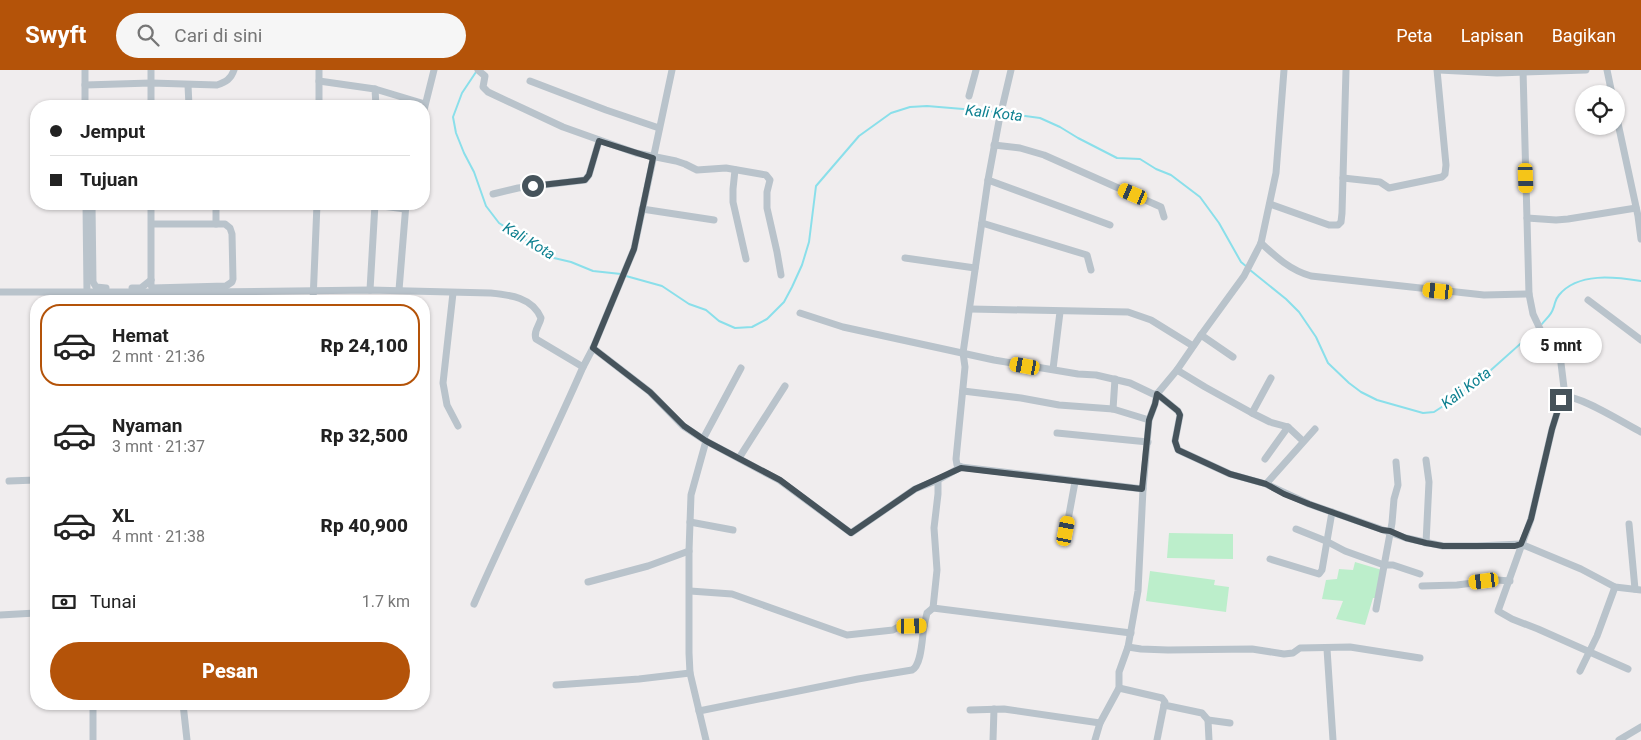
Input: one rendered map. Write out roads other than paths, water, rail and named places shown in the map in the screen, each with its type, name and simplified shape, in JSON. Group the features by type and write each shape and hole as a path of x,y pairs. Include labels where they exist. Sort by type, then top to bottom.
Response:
{"street":[{"path":"85,70 85,100"},
{"path":"151,70 151,100"},
{"path":"85,84 217,85 224,83 231,77 234,70"},
{"path":"319,70 319,100"},
{"path":"426,100 434,70"},
{"path":"474,604 502,539 593,348 628,265 635,243 672,70"},
{"path":"969,96 976,70"},
{"path":"961,468 957,465 956,459 965,367 963,353 988,180 999,120 1011,70"},
{"path":"1095,740 1100,723 1119,688 1119,672 1131,633 1140,574 1142,489 1149,420 1157,394 1177,370 1244,276 1261,243 1279,153 1284,70"},
{"path":"1270,204 1330,225 1338,225 1341,222 1346,70"},
{"path":"1343,178 1380,182 1389,188 1439,179 1445,174 1446,166 1438,70 1524,72 1586,70"},
{"path":"1607,70 1610,85"},
{"path":"480,71 485,76 483,87 488,92 563,127 599,141 653,158 685,164 697,170 718,168 766,175 770,180 767,192 767,208 781,275"},
{"path":"1524,72 1529,294 1535,318 1541,331 1554,344 1560,355 1564,396 1555,417 1531,519 1498,611 1512,619 1628,669"},
{"path":"319,81 375,90 404,100"},
{"path":"530,81 659,128"},
{"path":"188,85 189,100"},
{"path":"375,90 376,100"},
{"path":"1620,135 1641,240"},
{"path":"493,194 518,188 585,180 589,175 599,141"},
{"path":"994,145 1020,148 1044,154 1119,189 1154,202 1161,207 1164,217"},
{"path":"735,170 733,202 746,259"},
{"path":"988,180 1110,225"},
{"path":"1527,218 1568,219 1636,208"},
{"path":"642,209 714,220"},
{"path":"83,295 86,210"},
{"path":"92,210 93,282 96,287 141,288 151,280"},
{"path":"151,210 151,224 151,280 152,288 226,286 232,282 233,261 230,228 225,224 151,224"},
{"path":"216,210 216,224"},
{"path":"314,295 317,210"},
{"path":"370,290 375,210"},
{"path":"400,290 406,210"},
{"path":"982,223 1087,255 1091,270"},
{"path":"1261,243 1293,270 1311,276 1484,295 1529,294"},
{"path":"905,258 975,268"},
{"path":"0,292 400,290 509,295 527,301 534,307 541,318 535,330 534,335 536,339 583,367"},
{"path":"453,292 443,383 447,405 458,426"},
{"path":"1588,300 1641,340"},
{"path":"970,310 1128,312 1151,320 1193,346"},
{"path":"1053,369 1060,312"},
{"path":"800,313 843,328 1017,364 1096,375 1130,383 1153,394 1157,394 1178,411 1180,415 1175,441 1178,450 1230,474 1266,484 1284,494 1406,538 1443,546 1521,544 1581,568 1615,587 1638,590 1628,524"},
{"path":"1201,335 1233,357"},
{"path":"593,348 650,392 684,426 704,440 780,480 851,533 915,489 961,468 1142,489"},
{"path":"706,740 690,673 689,551 691,495 704,440 741,368"},
{"path":"1177,370 1252,413 1288,428 1303,441"},
{"path":"1252,413 1271,378"},
{"path":"1112,409 1115,379"},
{"path":"739,458 785,386"},
{"path":"963,390 1059,405 1112,409 1149,420"},
{"path":"1564,396 1610,414 1641,432"},
{"path":"1265,459 1288,428"},
{"path":"1266,484 1315,429"},
{"path":"1057,434 1148,442"},
{"path":"1426,460 1429,482 1426,543"},
{"path":"1376,609 1398,481 1396,462"},
{"path":"9,481 30,480"},
{"path":"699,711 915,669 919,663 927,613 933,608 937,570 934,528 938,480"},
{"path":"1066,531 1075,482"},
{"path":"1270,559 1319,574 1322,570 1332,512"},
{"path":"690,522 733,530"},
{"path":"1296,529 1345,551 1420,574"},
{"path":"588,582 648,566 689,551"},
{"path":"1422,586 1458,585 1497,580 1510,581"},
{"path":"1580,671 1603,622 1615,587"},
{"path":"690,591 732,594 847,635 893,630 900,626 924,626"},
{"path":"933,608 1131,633"},
{"path":"0,615 30,613"},
{"path":"1128,646 1141,649 1252,649 1284,654 1293,653 1300,648 1328,649 1350,647 1420,658"},
{"path":"1328,649 1333,740"},
{"path":"556,685 639,680 690,673"},
{"path":"1119,688 1162,698 1165,702 1157,740"},
{"path":"1164,706 1202,713 1208,720 1209,740"},
{"path":"993,740 994,709"},
{"path":"970,710 1004,709 1100,723"},
{"path":"93,710 93,740"},
{"path":"184,710 187,740"},
{"path":"1208,720 1230,723"},
{"path":"1619,740 1641,727"}],"waterway":[{"name":"Kali Kota","path":"476,72 462,93 453,117 456,133 474,172 486,206 499,223 554,258 571,262 593,271 621,274"},
{"name":"Kali Kota","path":"626,276 662,286 689,304 706,310 719,321 735,328 752,327 767,319 784,302 802,265 809,242 816,186 859,136 891,113 910,107 927,106 999,112"},
{"name":"Kali Kota","path":"1004,113 1040,118 1117,158 1140,159 1156,169 1171,175 1200,197 1219,223 1241,262 1247,267"},
{"name":"Kali Kota","path":"1250,270 1299,312 1316,337 1328,363 1349,383 1377,400 1423,413 1434,412 1448,403 1491,370 1538,328"},
{"name":"Kali Kota","path":"1542,324 1551,313 1559,295 1576,283 1586,279 1597,278 1620,278 1641,281"}]}
